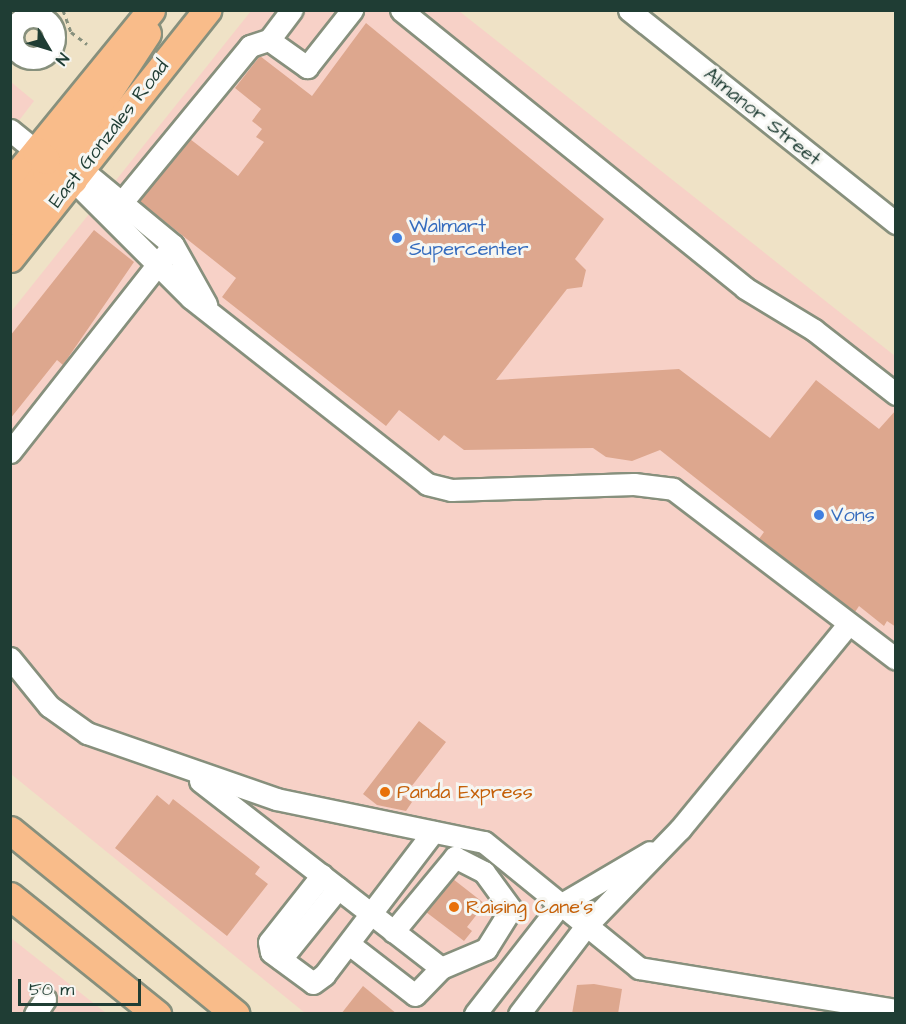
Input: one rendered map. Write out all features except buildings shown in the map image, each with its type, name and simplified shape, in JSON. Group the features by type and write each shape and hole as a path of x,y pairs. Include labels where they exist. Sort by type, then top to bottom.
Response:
{"main road":[{"path":"10,183 151,10"},
{"path":"77,175 65,172 66,156 144,45 151,10"},
{"name":"East Gonzales Road","path":"10,258 207,10"},
{"path":"10,221 46,171 46,160 36,151"},
{"path":"10,830 236,1014"},
{"path":"10,896 157,1014"}],"street":[{"path":"122,202 250,46 269,40 292,10"},
{"path":"269,40 307,67 352,10"},
{"path":"401,10 745,288 814,330 896,394"},
{"name":"Almanor Street","path":"628,10 896,223"},
{"path":"10,130 36,151"},
{"path":"77,175 122,202 173,244 208,307"},
{"path":"77,175 156,266 427,483 451,490 661,485 694,505 847,626 896,659"},
{"path":"13,445 173,244"},
{"path":"519,1014 586,926 664,844 847,626"},
{"path":"10,657 69,723 182,768 276,799 484,842 639,968 896,1010"},
{"path":"182,768 441,968"},
{"path":"336,886 269,942 286,963 313,983 372,915 433,831"},
{"path":"475,1014 560,905 664,844"},
{"path":"349,944 415,995 441,968 486,949 502,931 511,909 503,891 469,861 455,857 393,932"},
{"path":"286,963 336,886"}],"path":[{"path":"63,10 71,32 87,44"}],"shaded area":[{"path":"251,11 459,11 895,356 895,1013 305,1013 11,774 10,313"},
{"path":"11,82 34,101 11,131"},
{"path":"11,938 106,1013 11,1013"}],"place":[{"name":"Walmart Supercenter","path":"397,238"},
{"name":"Vons","path":"819,515"},
{"name":"Panda Express","path":"385,792"},
{"name":"Raising Cane's","path":"454,907"}]}
